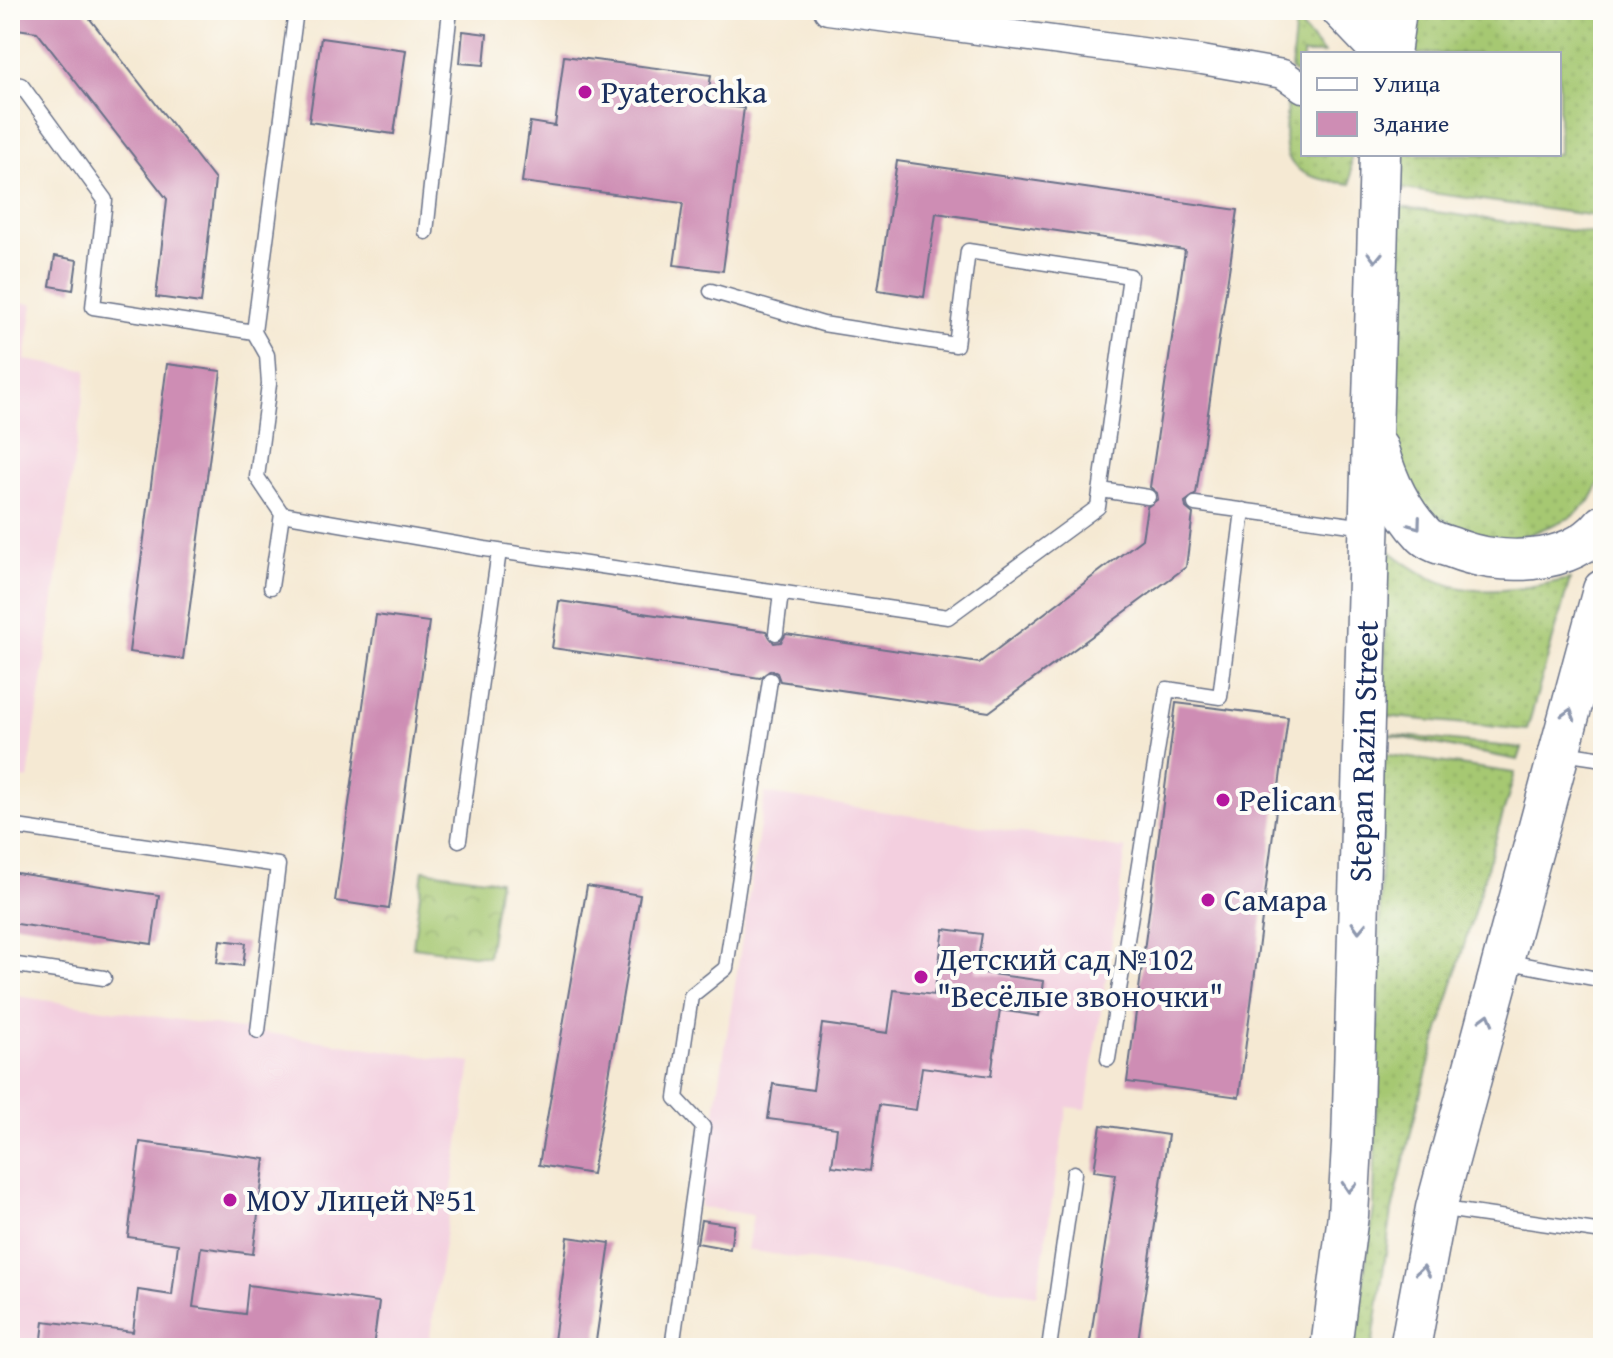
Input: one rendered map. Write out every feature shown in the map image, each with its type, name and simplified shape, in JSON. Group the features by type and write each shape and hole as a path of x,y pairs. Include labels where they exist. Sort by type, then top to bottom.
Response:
{"main road":[{"path":"1342,10 1385,52"},
{"path":"1387,52 1396,10"},
{"name":"Stepan Razin Street","path":"1331,1348 1348,1215 1352,1145 1370,527 1373,163"},
{"path":"1372,429 1389,485 1426,538 1479,558 1528,562 1562,551 1603,525"},
{"path":"1410,1348 1436,1208 1603,590"}],"street":[{"path":"828,10 1202,60 1293,81"}],"lane":[{"path":"271,587 282,514 257,477 269,384 267,355 254,332 296,10"},
{"path":"426,232 450,10"},
{"path":"10,83 21,85 105,200 93,307 254,332"},
{"path":"282,514 499,551 948,617 1098,507 1130,276 968,251 956,345 823,324 711,291"},
{"path":"1101,490 1148,497"},
{"path":"1195,504 1370,527"},
{"path":"1108,1059 1167,689 1220,697 1243,510"},
{"path":"459,840 499,551"},
{"path":"776,633 781,593"},
{"path":"672,1348 703,1127 676,1098 691,996 726,968 770,680"},
{"path":"1559,753 1603,759"},
{"path":"10,826 278,865 258,1031"},
{"path":"1503,961 1603,980"},
{"path":"10,964 104,978"},
{"path":"1049,1348 1074,1173"},
{"path":"1436,1208 1603,1232"}],"shaded area":[{"path":"10,301 33,304 25,360 87,370 28,779 10,776"},
{"name":"Детский сад №102 \"Весёлые звоночки\"","path":"765,793 1126,849 1086,1109 1067,1107 1037,1295 747,1250 753,1215 700,1207"},
{"name":"МОУ Лицей №51","path":"10,995 471,1063 430,1336 439,1348 10,1348"}],"green space":[{"path":"1412,10 1603,10 1603,217 1395,188 1398,156 1561,156 1561,52 1408,52"},
{"path":"1296,20 1322,52 1301,52 1301,77 1291,70"},
{"path":"1288,91 1301,98 1301,156 1351,156 1351,184 1309,175 1297,168 1290,159 1285,133"},
{"path":"1392,206 1603,235 1603,476 1590,501 1572,517 1528,535 1506,539 1460,530 1418,504 1386,437"},
{"path":"1386,548 1431,578 1473,590 1518,588 1570,579 1527,730 1384,716"},
{"path":"1384,734 1522,748 1518,760"},
{"path":"1383,754 1515,773 1420,1095 1392,1211 1372,1348 1353,1348 1374,1208"},
{"path":"423,870 499,881 488,957 413,947"}],"building":[{"path":"10,10 83,10 215,180 201,303 156,297 167,199 37,32 10,28"},
{"path":"463,31 487,34 484,65 460,63"},
{"path":"321,38 406,50 394,134 309,122"},
{"path":"564,56 711,75 707,104 744,108 723,271 674,265 683,203 522,182 530,122 555,126"},
{"path":"897,161 1238,210 1196,494 1185,502 1186,508 1193,514 1186,567 989,712 780,681 777,673 771,670 760,678 552,648 559,601 766,631 774,643 781,642 786,634 979,663 1142,539 1147,507 1158,499 1157,493 1150,487 1185,250 936,213 924,297 878,290"},
{"path":"55,256 77,260 73,290 50,286"},
{"path":"167,364 221,371 183,659 129,652"},
{"path":"376,615 429,622 389,909 335,901"},
{"name":"Самара","path":"1176,703 1288,717 1239,1097 1127,1082"},
{"path":"10,872 159,895 152,944 10,923"},
{"path":"587,886 640,895 592,1174 539,1165"},
{"path":"944,929 982,934 976,972 1044,981 1039,1016 1000,1010 991,1076 922,1067 916,1110 879,1105 870,1171 832,1166 837,1128 768,1119 773,1084 813,1090 822,1024 888,1033 894,990 934,995"},
{"path":"220,940 246,943 243,966 217,963"},
{"path":"1101,1125 1168,1135 1137,1348 1089,1348 1116,1174 1094,1171"},
{"path":"140,1142 265,1159 253,1254 201,1247 193,1307 245,1314 248,1285 379,1302 373,1348 41,1348 44,1321 133,1332 138,1290 172,1295 178,1244 128,1237"},
{"path":"701,1220 734,1225 730,1249 697,1243"},
{"path":"568,1237 610,1243 595,1348 553,1348"}],"place":[{"name":"Pyaterochka","path":"585,92"},
{"name":"Pelican","path":"1223,800"},
{"name":"Самара","path":"1208,900"},
{"name":"Детский сад №102 \"Весёлые звоночки\"","path":"921,977"},
{"name":"МОУ Лицей №51","path":"230,1200"}]}
